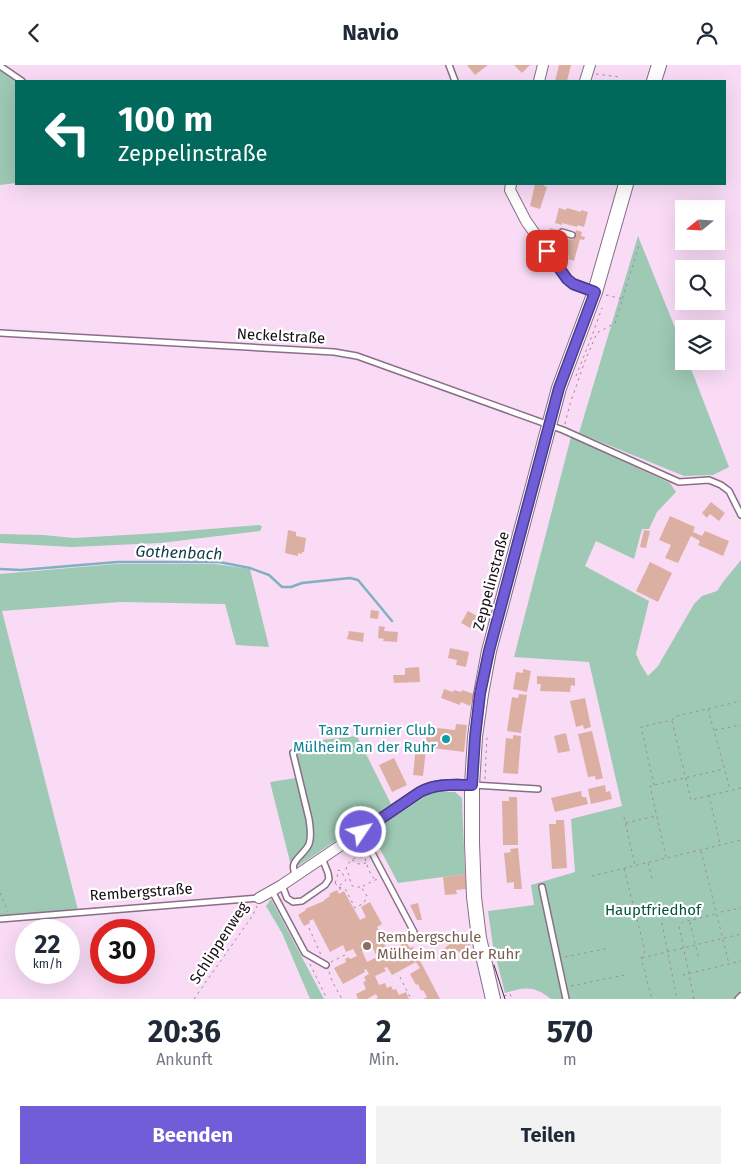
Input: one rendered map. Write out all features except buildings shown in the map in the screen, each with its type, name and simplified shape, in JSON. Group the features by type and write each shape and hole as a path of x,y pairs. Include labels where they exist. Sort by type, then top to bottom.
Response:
{"main road":[{"path":"654,80 659,65"},
{"name":"Zeppelinstraße","path":"497,998 479,938 472,843 478,786 475,737 480,694 489,651 559,388 599,298 626,185"}],"street":[{"path":"539,80 543,65"},
{"path":"509,186 526,221 567,279 599,298"},
{"name":"Rembergstraße","path":"259,898 282,885 429,787 442,785 478,786"}],"lane":[{"path":"449,65 455,80"},
{"path":"0,66 21,80"},
{"path":"547,251 559,240 562,232 572,235"},
{"name":"Neckelstraße","path":"0,333 334,351 357,356 563,430 680,481 709,480 722,485 729,491 741,515"},
{"path":"293,753 310,830 310,842 294,864 293,868 296,875"},
{"path":"478,786 538,789"},
{"path":"361,832 414,932"},
{"path":"282,885 288,898 293,902 302,901 325,885 329,879 322,858"},
{"path":"542,887 566,999"},
{"path":"271,891 305,953 326,965"},
{"name":"Rembergstraße","path":"0,919 259,898"},
{"path":"738,999 741,996"}],"path":[{"path":"588,73 620,77"},
{"path":"563,430 585,361 597,333 615,323 639,245"},
{"path":"573,383 581,365 599,298 623,299"},
{"path":"654,785 641,727 741,701"},
{"path":"708,709 730,790"},
{"path":"672,720 691,800 741,787"},
{"path":"714,731 741,725"},
{"path":"478,786 487,731"},
{"path":"666,858 650,786 724,769"},
{"path":"709,795 720,845"},
{"path":"626,823 656,816"},
{"path":"624,817 635,865"},
{"path":"592,876 741,840"},
{"path":"701,850 729,964"},
{"path":"375,880 365,857 358,857 347,863 346,870 351,885 355,887 361,887 378,879 382,882 387,880"},
{"path":"352,860 359,865 367,862"},
{"path":"648,862 652,879"},
{"path":"624,868 645,951 642,958 652,999"},
{"path":"339,887 346,880 342,871 338,870 336,884 342,893"},
{"path":"339,887 346,890 355,909 364,903 367,896 361,887"},
{"path":"0,893 10,918"},
{"name":"Schlippenweg","path":"194,999 253,915 259,898"},
{"path":"721,912 741,907"},
{"path":"694,999 679,926 689,920 717,914"},
{"path":"689,920 699,960"},
{"path":"662,923 677,999"},
{"path":"309,928 342,999"},
{"path":"642,958 741,934"},
{"path":"557,959 609,948"},
{"path":"305,953 327,999"},
{"path":"326,965 347,955"},
{"path":"683,975 741,961"},
{"path":"563,988 626,975"},
{"path":"400,977 412,999"},
{"path":"497,998 510,994 512,999"}],"green space":[{"path":"0,70 15,80 15,183 0,185"},
{"path":"638,236 675,328 675,370 691,370 729,467 713,475 684,476 579,433"},
{"name":"Hauptfriedhof","path":"571,437 670,483 676,492 657,512 649,529 642,529 634,559 596,541 585,566 649,601 636,654 648,676 658,666 694,604 702,596 717,591 741,560 741,999 551,999 534,989 518,989 505,993 493,946 488,911 534,905 531,885 575,872 571,819 622,806 589,662 514,657"},
{"path":"260,525 262,527 260,531 160,543 72,547 0,543 0,534 74,538"},
{"path":"116,564 215,564 250,569 269,647 236,645 225,604 120,602 2,611 78,910 0,916 0,574"},
{"path":"357,736 391,804 292,870 270,782 302,777 294,743"},
{"path":"432,792 455,792 462,798 465,874 398,883 371,832"},
{"path":"271,899 324,999 310,999 282,933 266,906"}],"waterway":[{"name":"Gothenbach","path":"0,569 21,570 117,562 219,562 250,568 269,575 282,587 350,578 358,580 392,621"}],"tram line":[{"path":"494,965 505,999"}],"place":[{"name":"Tanz Turnier Club Mülheim an der Ruhr","path":"446,739"},
{"name":"Rembergschule Mülheim an der Ruhr","path":"367,946"}],"route":[{"path":"361,832 429,787 472,785 480,694 489,651 559,388 595,292 573,284 567,279 547,251"}]}
